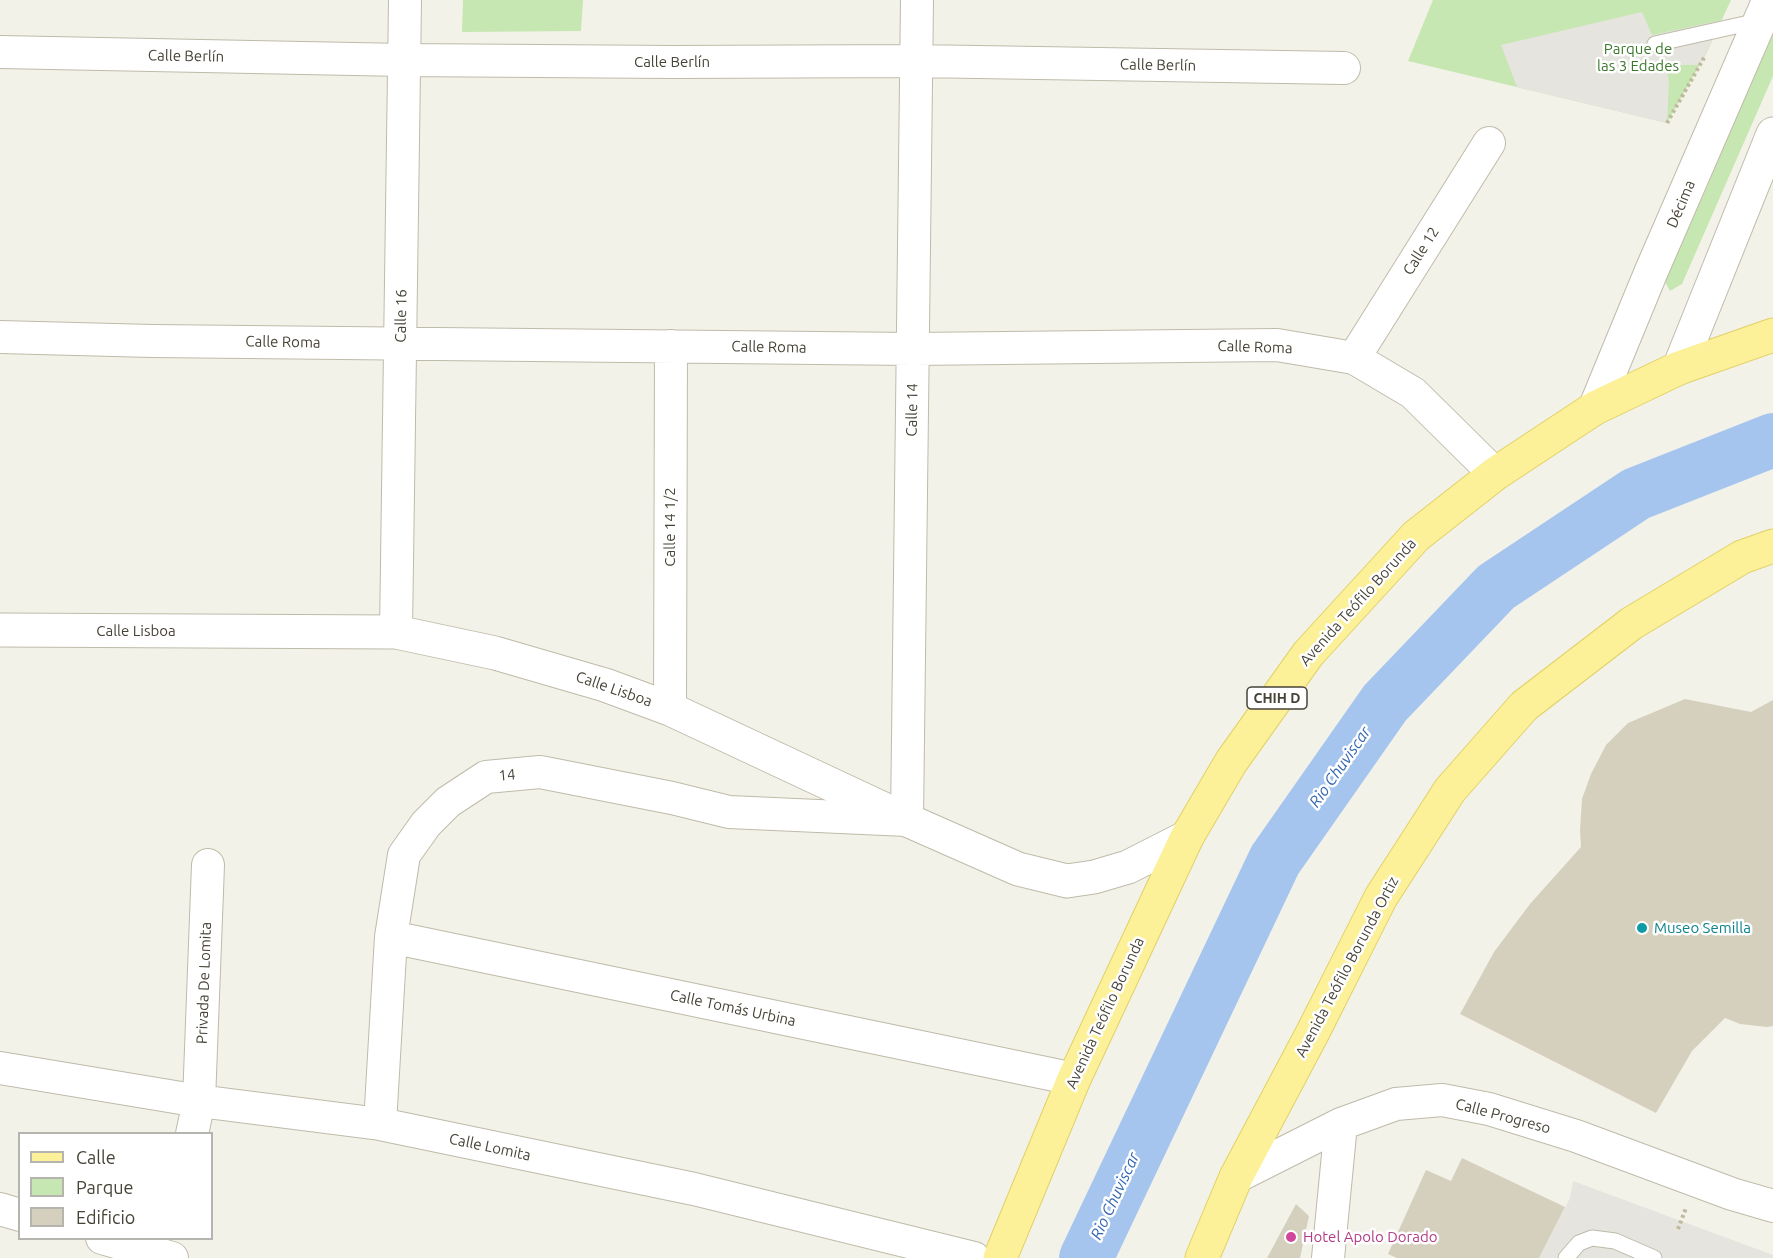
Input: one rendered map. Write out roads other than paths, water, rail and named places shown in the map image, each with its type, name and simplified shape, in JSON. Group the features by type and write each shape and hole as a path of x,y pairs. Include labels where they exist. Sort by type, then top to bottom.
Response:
{"main road":[{"name":"Avenida Teófilo Borunda","path":"1000,1258 1074,1079 1187,837 1232,762 1308,654 1416,536 1495,474 1595,408 1679,368 1773,335"},
{"name":"Avenida Teófilo Borunda Ortiz","path":"1202,1258 1236,1177 1381,897 1450,790 1524,706 1632,623 1742,556 1773,546"}],"street":[{"name":"Calle 16","path":"396,632 405,0"},
{"name":"Calle 14","path":"907,820 917,0"},
{"name":"Décima","path":"1595,408 1765,10"},
{"name":"Calle Berlín","path":"0,52 404,60 916,61 1344,68"},
{"path":"1679,368 1773,134"},
{"name":"Calle 12","path":"1354,358 1489,143"},
{"name":"Calle Roma","path":"0,337 913,349 1277,345 1354,358 1413,393 1495,474"},
{"name":"Calle 14 1/2","path":"670,708 671,346"},
{"name":"Calle Lisboa","path":"0,630 396,632 495,652 605,685 670,708 907,820 1018,869 1067,881 1094,877 1128,867 1187,837"},
{"name":"14","path":"380,1124 391,937 404,855 426,824 448,802 486,777 540,772 672,798 729,812 907,820"},
{"name":"Privada De Lomita","path":"199,1101 208,865"},
{"name":"Calle Tomás Urbina","path":"391,937 1074,1079"},
{"name":"Calle Lomita","path":"0,1068 199,1101 380,1124 694,1189 974,1258"},
{"name":"Calle Progreso","path":"1236,1177 1341,1124 1396,1104 1442,1100 1489,1109 1576,1136 1732,1194 1773,1206"},
{"path":"192,1132 199,1101"},
{"path":"1328,1258 1341,1124"},
{"path":"0,1209 18,1214"},
{"path":"108,1240 168,1251"}],"lane":[{"path":"1655,44 1716,31 1765,10"},
{"path":"1566,1258 1579,1243 1592,1238 1615,1241 1654,1258"}],"waterway":[{"name":"Rio Chuviscar","path":"1086,1258 1275,860 1385,703 1496,587 1636,494 1773,440"}],"place":[{"name":"Museo Semilla","path":"1642,928"},
{"name":"Hotel Apolo Dorado","path":"1291,1237"}],"park label":[{"name":"Parque de las 3 Edades","path":"1638,58"}]}
